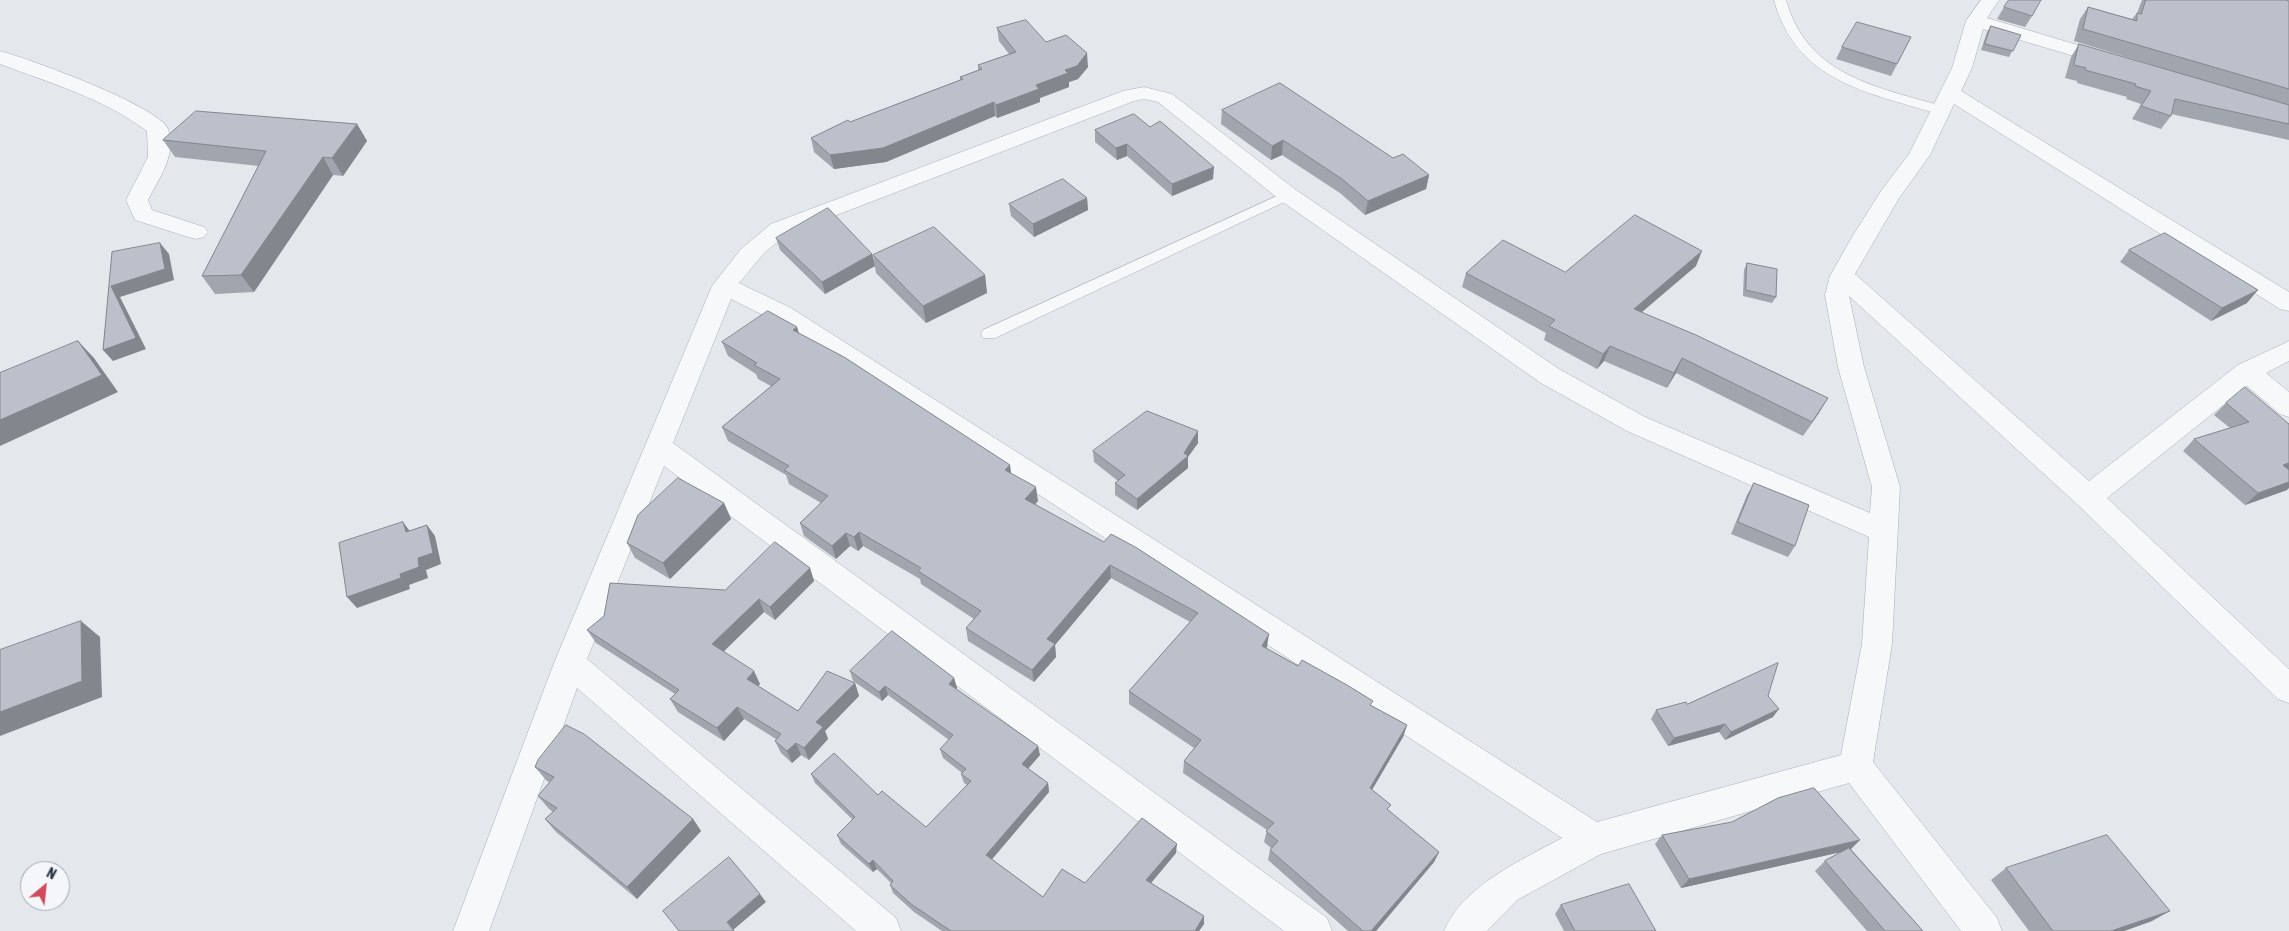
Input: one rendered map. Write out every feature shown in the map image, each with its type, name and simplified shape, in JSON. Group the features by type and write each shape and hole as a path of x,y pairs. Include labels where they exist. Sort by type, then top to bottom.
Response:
{"street":[{"path":"1984,931 1856,766 1877,644 1886,486 1851,366 1836,295 1842,276 1889,196 1919,155 1962,68 1983,10 2128,66"},
{"path":"0,57 105,98 143,116 158,129 159,157 137,200 143,215 196,232"},
{"path":"471,931 570,663 724,286 750,251 763,238 779,229 1130,95 1144,93 1165,98 1288,195 1559,381 1636,424 1884,532"},
{"path":"1945,101 2289,303"},
{"path":"1842,276 2088,497 2289,689"},
{"path":"724,286 782,314 1594,838"},
{"path":"2088,497 2248,372 2289,350"},
{"path":"2248,372 2289,406"},
{"path":"659,446 1314,931"},
{"path":"570,663 883,931"},
{"path":"1462,931 1504,888 1594,838 1856,766"}],"lane":[{"path":"1780,0 1782,13 1806,53 1848,81 1945,101"},
{"path":"989,334 1288,195"}],"building":[{"path":"2009,0 2041,0 2032,16 2004,7"},
{"path":"2146,0 2289,1 2289,89 2083,29 2088,7 2137,21 2137,13 2141,14"},
{"path":"1026,20 1046,42 1066,35 1087,53 1077,66 1065,70 1068,73 1036,85 1039,89 996,105 994,102 883,148 830,155 811,138 848,120 850,122 963,79 960,77 982,69 978,65 1016,52 997,28"},
{"path":"1857,22 1911,37 1897,64 1842,47"},
{"path":"1991,26 2021,35 2013,51 1985,44"},
{"path":"2079,44 2289,105 2289,124 2175,99 2171,116 2141,106 2151,91 2135,86 2136,84 2085,70 2086,68 2074,65"},
{"path":"1280,83 1393,158 1403,154 1429,175 1368,201 1342,179 1283,140 1272,146 1222,110"},
{"path":"196,111 357,124 332,158 323,157 241,275 202,276 266,151 163,140"},
{"path":"1134,114 1150,127 1160,121 1214,167 1172,184 1127,144 1116,148 1095,130"},
{"path":"1063,179 1087,198 1033,224 1009,204"},
{"path":"828,208 872,254 822,282 776,238"},
{"path":"1635,215 1702,251 1634,309 1696,335 1828,398 1812,422 1682,358 1674,373 1610,346 1603,354 1549,326 1555,320 1466,273 1503,240 1565,272"},
{"path":"934,227 985,275 923,306 873,255"},
{"path":"2165,233 2258,290 2222,308 2129,250"},
{"path":"160,243 165,269 111,286 136,338 103,350 112,252"},
{"path":"1747,263 1777,269 1776,297 1746,290"},
{"path":"768,311 797,327 793,330 844,357 1010,465 1005,470 1036,487 1025,499 1104,542 1111,534 1137,548 1269,634 1262,646 1298,666 1302,660 1373,701 1370,705 1407,725 1370,788 1391,805 1387,809 1439,852 1371,931 1363,931 1270,850 1278,841 1266,831 1274,823 1184,761 1201,740 1129,691 1198,613 1110,565 1047,639 1055,644 1032,670 966,628 981,611 918,571 921,568 859,532 854,537 846,533 832,546 800,523 828,496 784,470 789,466 722,427 780,379 754,365 757,363 722,342"},
{"path":"78,341 102,375 0,420 0,373"},
{"path":"2245,387 2289,424 2289,463 2283,465 2289,470 2289,482 2258,493 2194,439 2249,422 2226,403"},
{"path":"1147,411 1198,431 1184,453 1188,456 1137,499 1115,483 1125,475 1093,451"},
{"path":"678,478 724,503 663,563 627,543 638,515"},
{"path":"1754,483 1809,505 1795,546 1738,522"},
{"path":"403,522 406,532 427,525 433,553 418,558 419,567 400,574 401,578 347,597 339,543"},
{"path":"775,542 810,568 770,607 759,599 712,644 754,671 747,679 798,711 827,671 855,683 816,722 823,727 804,748 796,743 787,751 775,741 781,734 737,707 717,728 670,699 679,690 587,630 604,616 610,583 725,590"},
{"path":"81,621 82,681 0,712 0,650"},
{"path":"892,631 954,678 949,684 1038,746 1022,764 1048,783 986,855 1043,897 1062,869 1085,883 1142,818 1177,844 1146,880 1204,916 1195,931 951,931 911,904 890,885 893,881 873,860 869,864 837,835 855,817 811,774 834,753 878,795 882,791 926,827 971,781 961,774 966,769 940,749 953,735 885,686 879,692 850,671"},
{"path":"1778,663 1768,696 1779,709 1731,732 1725,724 1674,738 1656,710 1686,702 1687,704"},
{"path":"566,725 584,734 693,819 627,887 545,819 557,808 538,796 554,777 535,767 538,760"},
{"path":"1814,788 1860,840 1689,879 1662,835 1732,822 1778,798"},
{"path":"2107,835 2170,911 2111,931 2053,931 2006,868"},
{"path":"1849,848 1923,931 1885,931 1825,861"},
{"path":"729,857 760,894 727,922 734,931 679,931 663,911"},
{"path":"1629,884 1656,931 1575,931 1561,905"}]}
